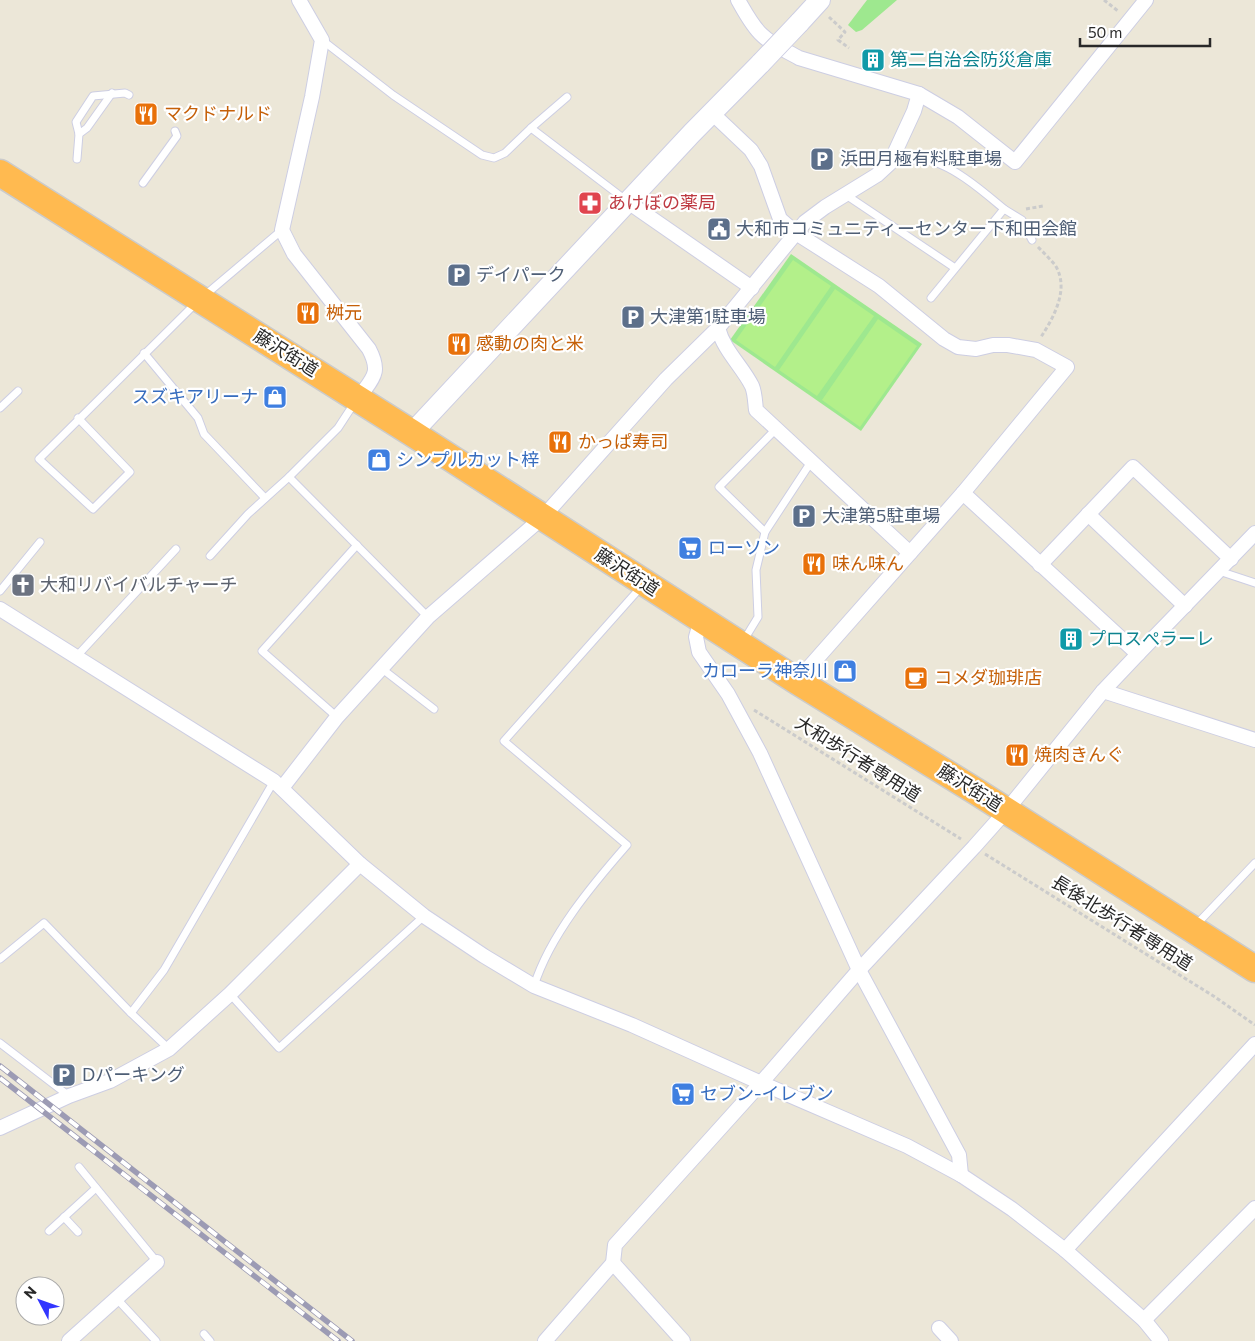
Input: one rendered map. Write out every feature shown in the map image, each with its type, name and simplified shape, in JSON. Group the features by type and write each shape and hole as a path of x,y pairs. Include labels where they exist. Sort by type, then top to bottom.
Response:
{"highway":[{"name":"藤沢街道","path":"0,173 358,398 797,682 1006,810 1255,969"}],"street":[{"path":"299,0 322,40 312,96 282,230 294,254 369,349 376,363 375,374 358,398"},
{"path":"738,0 749,19 763,36 799,58 919,94 958,117 1015,162 1146,0"},
{"path":"412,433 692,133 713,114 799,23 822,6"},
{"path":"278,784 428,616 543,517 660,386 718,328 805,222 825,207 877,176 890,163 914,111 919,94"},
{"path":"713,114 751,150 761,166 780,219 796,233 879,286 944,339 958,347 976,349 993,345 1008,345 1036,350 1067,367 963,494 797,682"},
{"path":"628,202 752,288"},
{"path":"718,328 726,348 753,388 756,410 910,553"},
{"path":"1040,564 1133,467 1231,559"},
{"path":"963,494 1138,654"},
{"path":"1088,514 1185,606"},
{"path":"545,1341 613,1263 615,1245 761,1083 859,970 974,847 1104,691 1255,533"},
{"path":"0,609 278,784 360,864 424,916 484,956 534,986 632,1025 907,1146 961,1176 1012,1209 1064,1250 1144,1320 1161,1341"},
{"path":"701,619 696,637 699,652 728,694 760,753 859,970 959,1155 961,1176"},
{"path":"1104,691 1255,740"},
{"path":"0,1128 69,1096 110,1081 169,1049 230,994 360,864"},
{"path":"1064,1250 1255,1044"},
{"path":"1144,1320 1255,1208"},
{"path":"69,1341 157,1262"},
{"path":"613,1263 683,1341"},
{"path":"940,1328 951,1341"}],"lane":[{"path":"322,40 394,94 482,155 494,158 505,153 567,98"},
{"path":"78,134 87,128 112,93"},
{"path":"77,159 78,134 76,122 93,96 112,93 125,93 129,95"},
{"path":"531,128 628,202"},
{"path":"143,183 177,136 175,131"},
{"path":"890,163 925,160 940,164 966,179 1004,209 1022,220 1032,240"},
{"path":"846,195 955,268"},
{"path":"931,298 1004,209"},
{"path":"78,418 130,472 93,509 39,459 78,418 200,300 282,230"},
{"path":"144,353 198,418 204,434 265,498"},
{"path":"2,402 18,391"},
{"path":"210,556 248,514 289,477 338,428 358,398"},
{"path":"766,532 719,488 777,428"},
{"path":"741,645 758,617 756,570 766,532 811,462"},
{"path":"289,477 428,616"},
{"path":"0,591 40,542"},
{"path":"337,717 262,651 356,545"},
{"path":"76,657 176,549"},
{"path":"1219,572 1255,583"},
{"path":"534,986 540,967 576,908 597,879 627,845 504,741 645,583"},
{"path":"380,668 434,710"},
{"path":"131,1013 164,970 278,784"},
{"path":"1192,929 1255,863"},
{"path":"230,994 279,1048 424,916"},
{"path":"0,959 44,923 131,1013 169,1049"},
{"path":"0,1043 69,1096"},
{"path":"79,1167 157,1262"},
{"path":"49,1230 96,1188"},
{"path":"64,1217 78,1232"},
{"path":"116,1299 156,1341"},
{"path":"204,1334 210,1341"}],"path":[{"path":"1104,0 1122,14"},
{"path":"822,6 845,32 838,40 849,48"},
{"path":"1032,240 1055,266 1060,279 1058,307 1041,337"},
{"name":"大和歩行者専用道","path":"728,694 974,847"},
{"name":"長後北歩行者専用道","path":"974,847 1216,997 1255,1025"}],"green space":[{"path":"867,0 897,0 862,30 856,32 848,25"},
{"path":"791,254 922,344 861,431 730,340"},
{"path":"793,260 831,286 775,367 736,340"},
{"path":"835,289 874,316 817,396 779,370"},
{"path":"878,319 917,346 860,427 822,400"}],"railway":[{"path":"0,1066 352,1341"},
{"path":"0,1078 338,1341"}],"place":[{"name":"第二自治会防災倉庫","path":"873,60"},
{"name":"マクドナルド","path":"146,114"},
{"name":"浜田月極有料駐車場","path":"822,159"},
{"name":"あけぼの薬局","path":"590,203"},
{"name":"大和市コミュニティーセンター下和田会館","path":"719,229"},
{"name":"デイパーク","path":"459,275"},
{"name":"桝元","path":"308,313"},
{"name":"大津第1駐車場","path":"633,317"},
{"name":"感動の肉と米","path":"459,344"},
{"name":"スズキアリーナ","path":"275,397"},
{"name":"かっぱ寿司","path":"560,442"},
{"name":"シンプルカット梓","path":"379,460"},
{"name":"大津第5駐車場","path":"804,516"},
{"name":"ローソン","path":"690,548"},
{"name":"味ん味ん","path":"814,564"},
{"name":"大和リバイバルチャーチ","path":"23,585"},
{"name":"プロスぺラーレ","path":"1071,639"},
{"name":"カローラ神奈川","path":"845,671"},
{"name":"コメダ珈琲店","path":"916,678"},
{"name":"焼肉きんぐ","path":"1017,755"},
{"name":"Dパーキング","path":"64,1075"},
{"name":"セブン-イレブン","path":"683,1094"}]}
